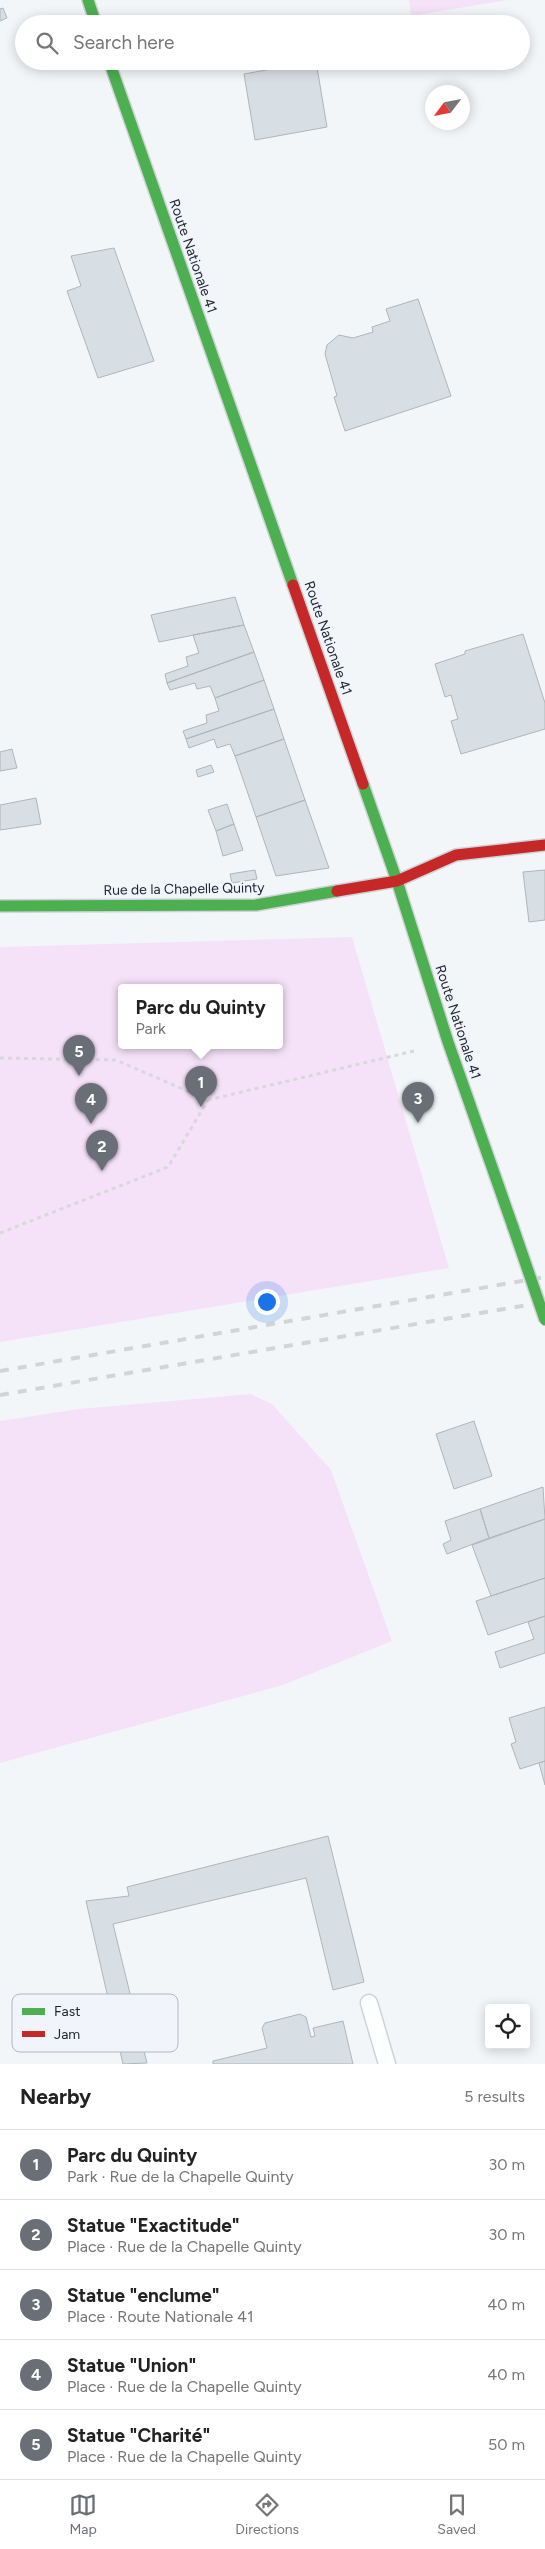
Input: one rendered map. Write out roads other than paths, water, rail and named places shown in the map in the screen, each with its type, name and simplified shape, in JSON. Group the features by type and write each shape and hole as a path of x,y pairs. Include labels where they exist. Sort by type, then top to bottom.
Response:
{"main road":[{"path":"88,0 93,15"},
{"name":"Route Nationale 41","path":"112,70 397,881 445,1034 545,1320"},
{"name":"Rue de la Chapelle Quinty","path":"0,906 256,905 397,881 456,855 545,845"}],"lane":[{"path":"369,2003 386,2064"}],"railway":[{"path":"0,1371 545,1277"},
{"path":"0,1395 545,1302"}],"place":[{"name":"Statue \"Charité\"","path":"79,1076"},
{"name":"Parc du Quinty","path":"201,1107"},
{"name":"Statue \"enclume\"","path":"418,1123"},
{"name":"Statue \"Union\"","path":"91,1124"},
{"name":"Statue \"Exactitude\"","path":"102,1171"}]}
